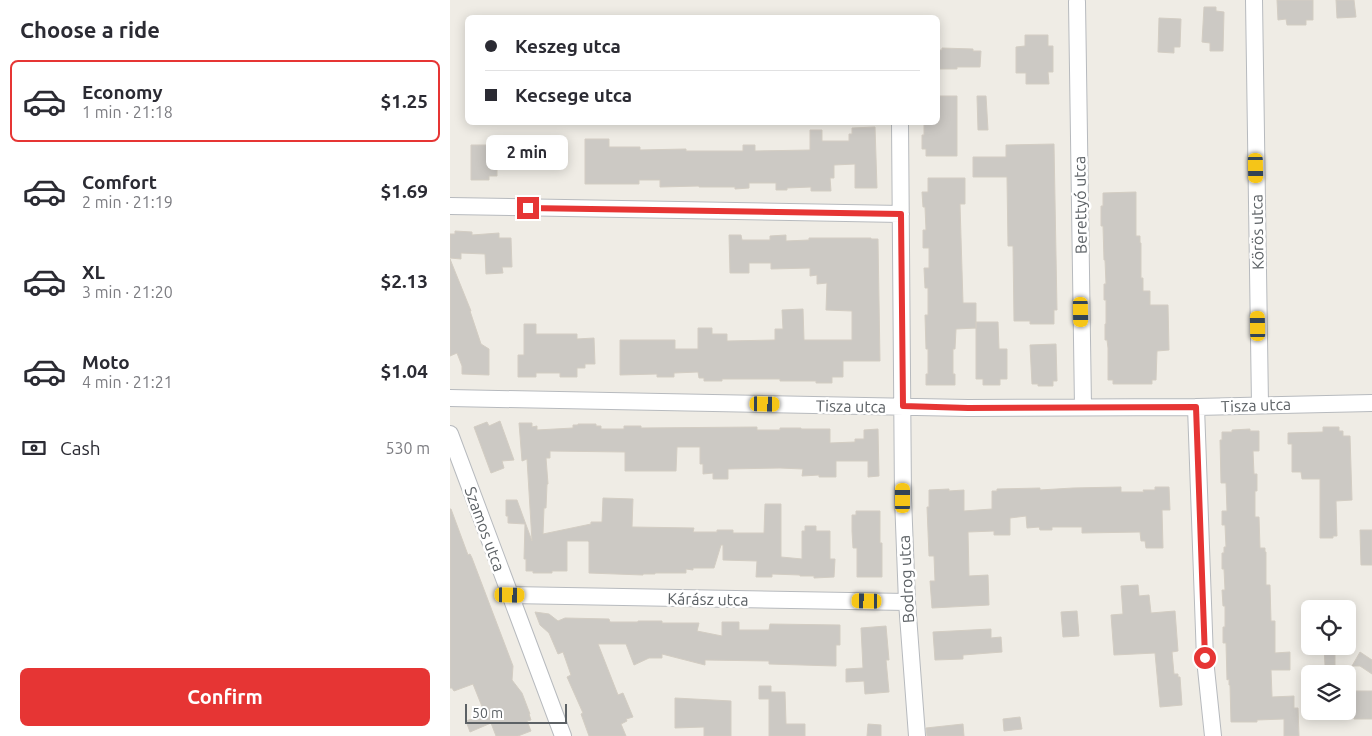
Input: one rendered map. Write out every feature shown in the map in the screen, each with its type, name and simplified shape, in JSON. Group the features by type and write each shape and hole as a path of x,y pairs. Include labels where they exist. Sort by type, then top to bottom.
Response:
{"street":[{"name":"Körös utca","path":"1254,0 1260,405"},
{"name":"Berettyó utca","path":"1077,2 1083,407"},
{"name":"Bodrog utca","path":"900,125 903,498 907,602 916,736"},
{"path":"450,206 901,214"},
{"name":"Tisza utca","path":"450,398 968,408 1196,407 1372,402"},
{"path":"1196,407 1205,658 1213,736"},
{"name":"Szamos utca","path":"450,434 563,736"},
{"name":"Kárász utca","path":"510,595 907,602"}],"building":[{"path":"1277,0 1313,0 1313,20 1306,20 1306,25 1287,25 1286,19 1278,20"},
{"path":"1336,0 1354,0 1356,17 1337,18"},
{"path":"1204,7 1216,7 1216,11 1224,12 1223,51 1210,51 1210,43 1202,42"},
{"path":"1159,18 1181,19 1180,47 1174,47 1174,53 1158,52"},
{"path":"1025,35 1048,35 1048,46 1053,46 1053,72 1048,72 1049,84 1026,84 1026,73 1016,73 1016,47 1025,46"},
{"path":"942,48 981,51 980,67 940,69 940,50"},
{"path":"940,96 957,96 957,156 926,156 926,149 922,149 922,135 924,135 924,125 940,125"},
{"path":"977,96 986,96 988,130 978,130"},
{"path":"875,127 877,188 855,188 855,164 834,165 834,178 830,178 831,191 811,191 811,187 776,190 776,183 749,183 749,188 735,189 735,187 699,186 660,187 660,180 639,180 639,184 585,184 585,139 609,139 609,147 640,147 640,150 743,151 743,145 755,145 755,151 810,150 810,130 822,130 822,141 849,141 849,134 852,134 852,128"},
{"path":"1054,144 1057,310 1054,310 1054,324 1030,324 1030,321 1014,321 1013,246 1008,246 1007,177 973,177 973,157 1006,157 1006,145"},
{"path":"471,145 497,145 497,176 489,176 489,180 471,180"},
{"path":"928,178 965,178 965,204 960,204 963,303 976,303 976,328 956,329 955,349 953,349 955,385 926,385 928,349 926,349 925,315 928,315 928,288 925,288 924,268 929,268 929,248 923,248 923,230 926,230 922,192 928,192"},
{"path":"1136,192 1136,236 1140,236 1141,243 1143,291 1150,291 1150,305 1168,305 1169,350 1157,351 1156,380 1152,380 1152,384 1113,384 1113,380 1108,380 1108,348 1107,340 1105,340 1106,300 1104,300 1104,284 1106,284 1101,206 1103,206 1103,193"},
{"path":"455,231 472,232 472,235 499,233 499,238 511,238 512,267 502,267 503,273 486,274 485,254 461,253 461,259 450,258 450,234 455,234"},
{"path":"729,235 741,235 742,240 770,240 770,236 786,235 786,241 809,240 809,238 878,239 880,361 843,361 843,377 832,377 832,383 780,381 780,379 722,379 722,381 704,381 704,378 699,378 698,372 674,373 674,377 657,377 657,374 620,375 620,340 675,340 675,349 698,349 698,328 712,328 712,334 727,334 727,341 775,340 775,329 783,329 782,310 803,309 804,340 852,340 852,311 826,310 827,283 817,284 817,275 810,276 810,268 771,269 771,263 749,263 749,273 730,273"},
{"path":"450,259 471,311 481,344 489,349 489,375 462,374 462,366 457,353 450,356"},
{"path":"976,322 998,322 999,349 1007,349 1007,379 1000,379 1000,385 983,385 983,379 976,379"},
{"path":"524,324 536,324 536,334 577,334 577,339 594,338 595,364 585,364 585,368 577,368 577,377 560,377 560,373 536,373 536,377 518,377 518,355 524,355"},
{"path":"1056,344 1057,381 1053,381 1053,386 1032,384 1030,345"},
{"path":"500,421 514,460 502,461 504,468 491,473 474,427 487,422 489,426"},
{"path":"519,423 532,423 532,427 537,426 537,430 573,428 573,425 578,424 596,424 596,426 601,426 601,429 624,429 624,426 641,426 641,428 757,427 757,430 780,430 780,428 830,429 830,443 855,442 855,439 864,439 864,430 878,429 879,476 868,477 868,461 836,461 836,477 802,476 803,469 780,468 728,469 728,479 713,479 713,473 703,474 703,464 700,464 700,447 677,447 676,471 625,471 625,452 550,451 550,458 546,458 548,484 546,508 544,508 543,534 591,524 591,522 602,522 603,498 633,499 632,527 694,528 693,532 733,530 733,533 764,533 765,504 781,504 781,557 802,559 802,531 805,531 805,526 816,526 816,531 830,531 830,559 835,559 834,577 814,578 814,576 772,574 772,577 756,577 757,561 723,560 723,545 721,545 714,568 686,569 686,573 643,575 589,573 588,541 567,541 567,571 533,573 533,571 526,571 526,559 524,559 525,524 508,523 508,516 506,516 506,500 517,500 532,541 527,459 522,461"},
{"path":"1323,427 1339,427 1339,431 1343,431 1343,436 1350,436 1352,500 1336,501 1337,536 1333,536 1333,538 1320,538 1320,479 1302,479 1301,472 1292,472 1292,444 1288,444 1288,433 1323,432"},
{"path":"1250,429 1250,431 1259,431 1259,451 1253,451 1254,474 1257,474 1255,517 1259,517 1260,548 1265,548 1266,552 1266,585 1270,585 1271,621 1275,621 1275,653 1290,652 1290,670 1271,670 1272,697 1294,696 1294,708 1298,708 1299,736 1284,736 1284,719 1231,722 1226,643 1223,643 1225,606 1223,606 1222,590 1225,590 1222,553 1224,553 1224,547 1226,547 1225,525 1222,525 1222,511 1227,511 1226,483 1221,483 1220,440 1222,440 1222,432"},
{"path":"1121,487 1121,492 1144,492 1143,490 1155,490 1155,487 1169,487 1170,510 1162,510 1163,548 1146,548 1145,541 1141,541 1140,532 1082,533 1082,527 1052,527 1052,530 1040,530 1039,527 1027,528 1026,516 1010,518 1010,535 994,535 994,531 968,532 969,576 988,575 989,605 932,608 930,581 935,581 934,556 929,556 927,507 929,507 929,490 964,490 964,511 992,509 992,491 997,491 997,489 1040,488 1040,490"},
{"path":"450,509 468,555 470,554 472,558 513,666 512,680 522,693 530,714 531,720 527,721 531,731 518,736 496,736 491,723 470,732 466,721 485,714 473,684 454,691 450,688"},
{"path":"856,511 880,511 882,577 857,577 857,548 853,548 852,531 852,515 856,515"},
{"path":"1360,530 1372,530 1372,565 1361,565"},
{"path":"1138,585 1139,596 1149,595 1151,613 1175,611 1178,651 1172,652 1174,674 1178,674 1178,677 1180,677 1182,705 1160,707 1155,653 1114,655 1111,615 1123,614 1121,586"},
{"path":"1077,611 1079,636 1063,637 1061,612"},
{"path":"535,612 549,614 558,621 565,618 609,619 610,622 662,621 662,623 699,623 697,631 722,636 722,622 739,622 739,630 769,630 770,624 840,625 840,645 836,645 836,666 769,664 769,661 705,660 705,665 662,654 662,658 649,658 634,665 626,644 598,644 618,695 623,693 633,717 626,719 627,721 621,724 626,736 589,736 581,714 583,713 567,677 571,675 563,652 558,654 549,633 540,625"},
{"path":"886,626 889,660 886,660 889,692 865,694 864,681 846,682 846,669 863,668 861,628"},
{"path":"991,629 991,638 1001,637 1002,652 963,655 963,659 935,660 933,632"},
{"path":"1360,652 1372,660 1372,674 1360,666 1353,665"},
{"path":"1324,655 1335,655 1335,665 1325,665"},
{"path":"759,686 771,686 771,692 785,692 786,724 805,724 805,736 769,736 769,699 759,699"},
{"path":"1356,691 1372,691 1372,719 1356,719"},
{"path":"675,698 731,701 731,736 704,736 704,727 675,728"},
{"path":"1020,717 1022,729 1004,731 1003,719"},
{"path":"868,724 881,725 881,736 867,736"},
{"path":"963,724 964,736 927,736 926,728"}],"route":[{"path":"528,208 901,214 903,406 968,408 1196,407 1205,658"}]}
